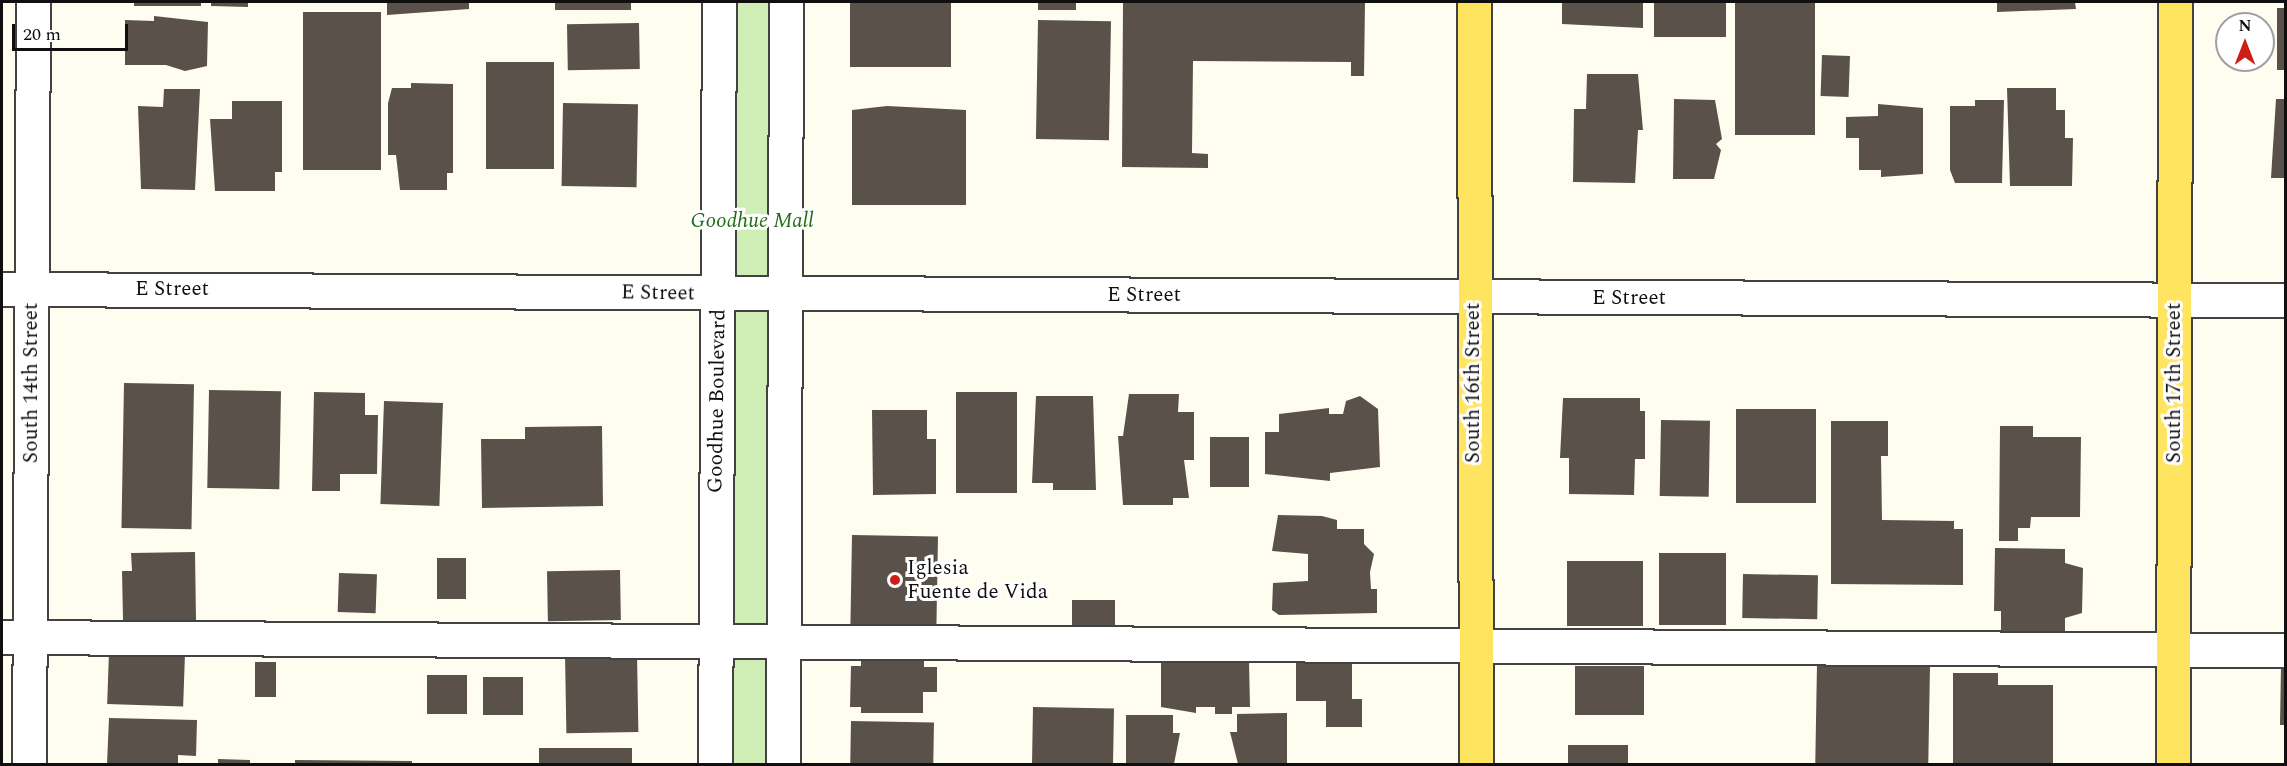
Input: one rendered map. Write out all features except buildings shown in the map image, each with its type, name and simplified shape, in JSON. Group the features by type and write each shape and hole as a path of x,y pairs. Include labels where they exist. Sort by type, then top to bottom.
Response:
{"main road":[{"name":"South 16th Street","path":"1474,2 1476,765"},
{"name":"South 17th Street","path":"2173,765 2175,2"}],"street":[{"name":"South 14th Street","path":"29,765 16,638 16,289 33,2"},
{"name":"Goodhue Boulevard","path":"715,765 718,2"},
{"path":"783,765 786,2"},
{"name":"E Street","path":"16,289 2286,300"},
{"path":"16,638 715,645 1474,646 2286,651"}],"green space":[{"name":"Goodhue Mall","path":"719,2 786,2 786,764 719,764"}],"place":[{"name":"Iglesia Fuente de Vida","path":"895,580"}]}
